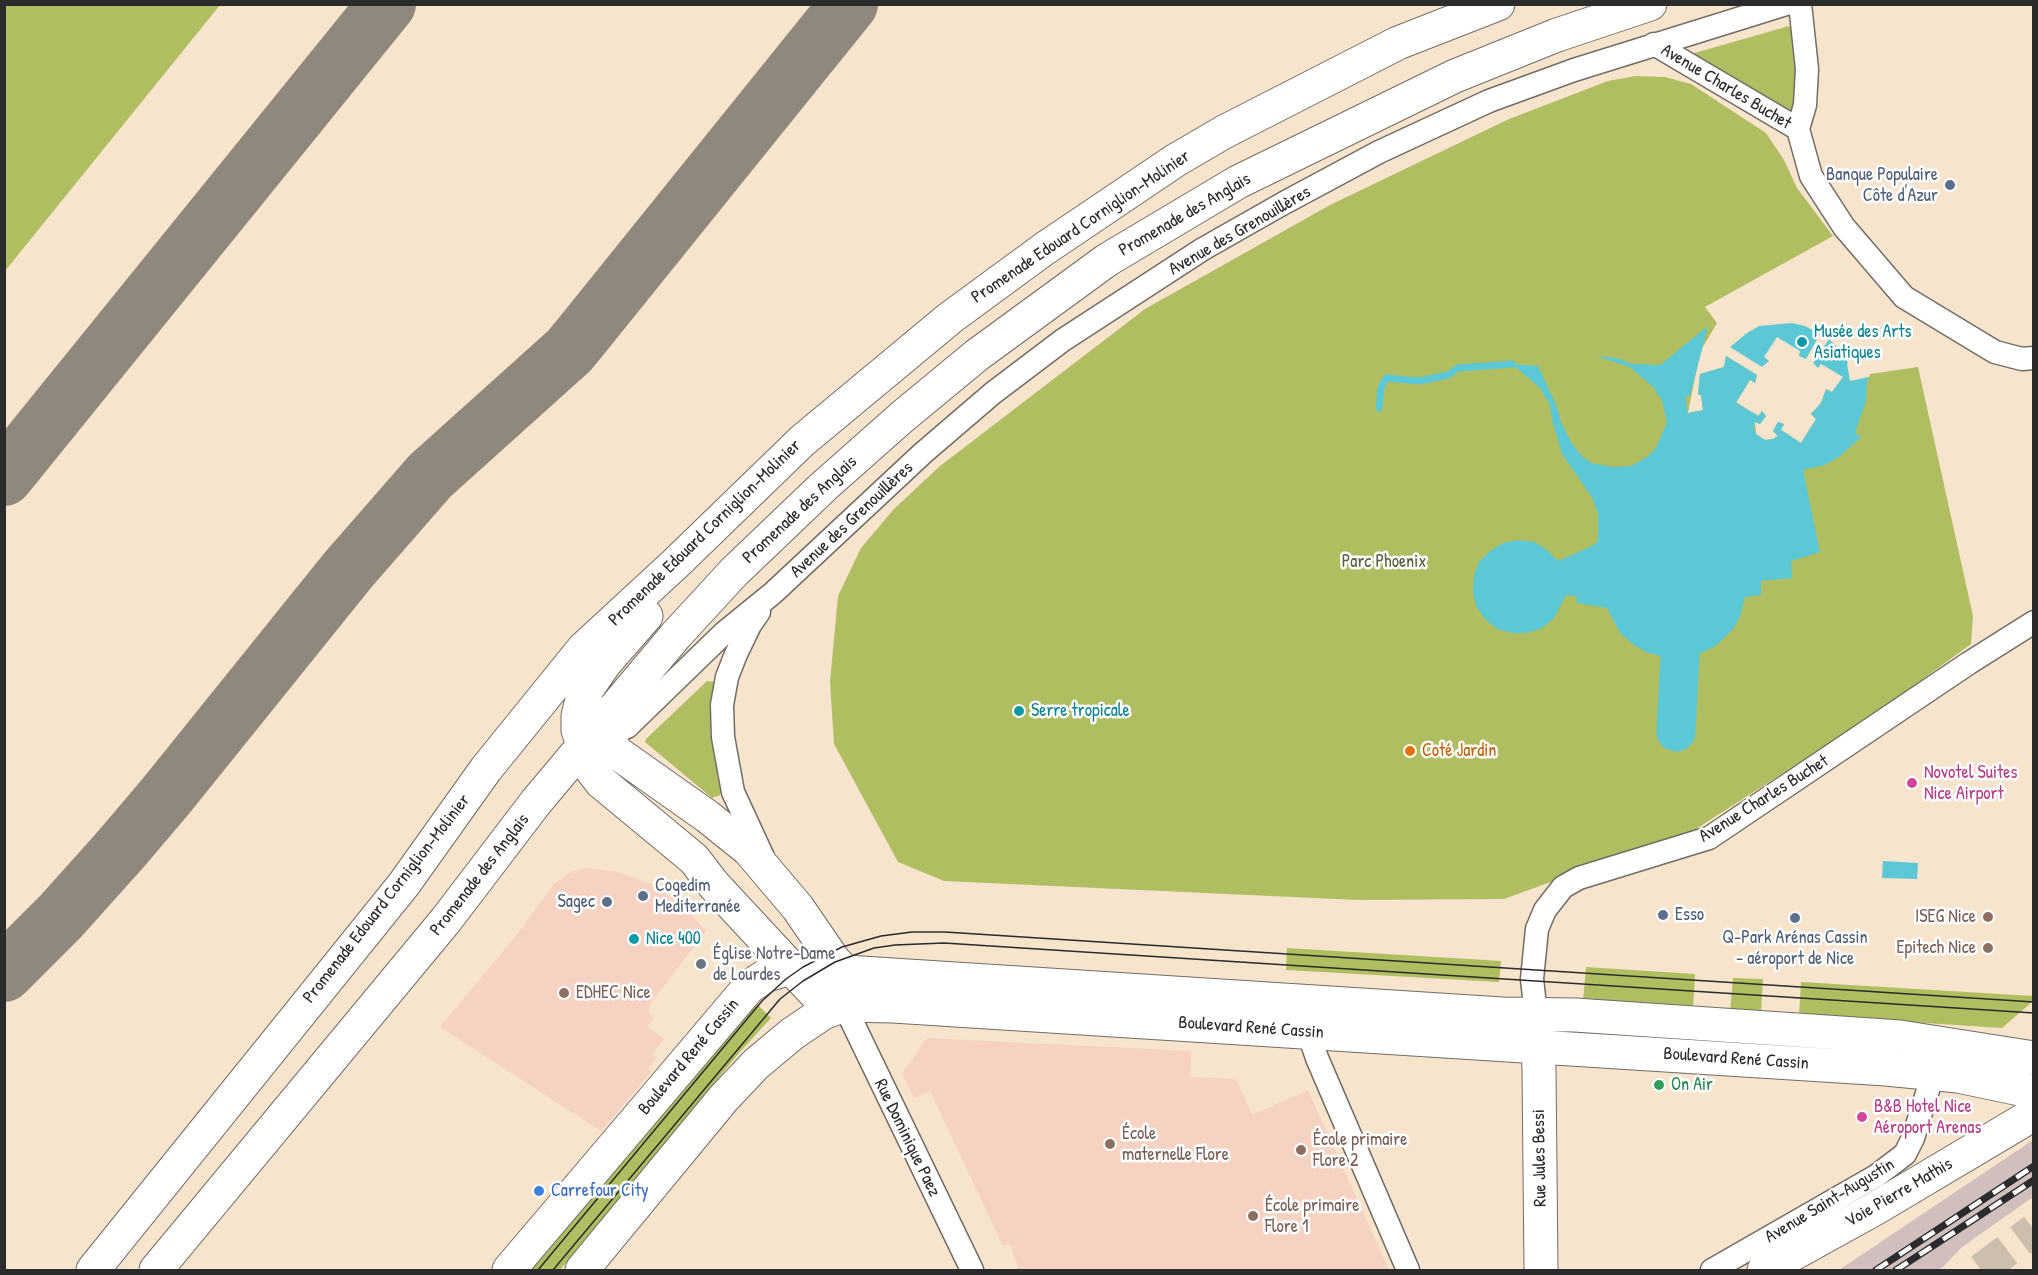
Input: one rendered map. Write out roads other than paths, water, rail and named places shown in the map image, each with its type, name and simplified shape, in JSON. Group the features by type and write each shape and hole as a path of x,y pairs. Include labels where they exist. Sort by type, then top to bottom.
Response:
{"main road":[{"name":"Promenade Edouard Corniglion-Molinier","path":"93,1270 404,884 486,769 584,648 802,441 950,318 1044,249 1159,171 1224,132 1334,74 1398,43 1498,4"},
{"name":"Promenade des Anglais","path":"156,1270 446,920 536,802 600,731 676,635 734,572 831,480 902,417 977,355 1107,260 1238,182 1455,76 1557,35 1650,4"},
{"path":"726,512 683,572 606,663 583,695 578,716 600,731 591,769 601,782 694,859 714,885 822,999 844,1005 846,972"},
{"name":"Avenue des Grenouillères","path":"600,731 616,752 729,833 769,873 814,928 835,962 846,972"},
{"path":"557,778 576,774 601,782"},
{"name":"Boulevard René Cassin","path":"509,1270 735,1002 759,980 775,972 791,968 1900,1037 2034,1058"},
{"name":"Boulevard René Cassin","path":"582,1270 723,1099 756,1064 815,1018 844,1005 893,1006 1886,1069 1958,1076 2034,1092"},
{"name":"Rue Jules Bessi","path":"1536,1015 1539,1047 1541,1270"},
{"name":"Boulevard René Cassin","path":"1900,1037 1960,1033 2024,1039 2034,1035"},
{"name":"Voie Pierre Mathis","path":"1764,1270 1876,1208 2034,1114"}],"street":[{"name":"Avenue des Grenouillères","path":"600,731 627,727 725,632 773,593 923,453 993,393 1062,340 1203,249 1379,152 1489,101 1574,70 1786,4"},
{"name":"Avenue Charles Buchet","path":"1800,4 1807,69 1804,105 1798,129 1811,176 1844,227 1904,297 1995,352 2022,359 2034,358"},
{"name":"Avenue Charles Buchet","path":"1654,44 1798,129"},
{"name":"Avenue des Grenouillères","path":"769,873 733,792 723,737 722,705 736,654 750,625 773,593"},
{"name":"Avenue Charles Buchet","path":"1536,1015 1533,979 1537,929 1545,910 1563,887 1579,878 1709,838 1960,669 2034,622"},
{"path":"1292,1000 1304,1016 1307,1032 1408,1270"},
{"name":"Rue Dominique Paez","path":"844,1005 972,1270"},
{"name":"Avenue Saint-Augustin","path":"1712,1270 1876,1176 1905,1154 1913,1138 1933,1074"}],"water":[{"path":"1792,323 1805,326 1820,334 1806,359 1799,356 1800,351 1777,337 1764,357 1769,361 1762,367 1730,347 1759,326"},
{"path":"1708,326 1690,396 1685,397 1688,413 1703,410 1701,395 1698,395 1700,374 1724,367 1726,356 1757,375 1755,383 1750,380 1736,403 1759,416 1762,411 1766,416 1760,424 1755,422 1754,428 1756,434 1765,440 1778,436 1773,431 1778,422 1784,424 1781,430 1801,443 1816,419 1811,414 1821,403 1826,389 1832,392 1843,377 1821,364 1818,368 1813,363 1829,339 1842,352 1848,363 1850,381 1869,377 1866,401 1855,433 1861,437 1839,457 1825,465 1803,470 1820,552 1791,561 1792,578 1761,581 1761,595 1745,597 1740,617 1733,629 1717,645 1697,655 1659,656 1646,652 1620,633 1607,608 1577,603 1576,596 1566,595 1554,618 1542,628 1527,633 1512,633 1497,629 1485,619 1476,606 1473,592 1474,576 1479,562 1490,551 1503,543 1518,540 1534,542 1558,561 1598,541 1598,514 1593,499 1562,454 1550,405 1540,388 1512,364 1538,366 1557,407 1561,422 1572,444 1581,455 1591,463 1613,467 1631,466 1647,457 1656,448 1667,422 1662,401 1654,388 1630,367 1596,356 1617,358 1632,364 1660,365"},
{"path":"1883,861 1918,863 1917,879 1882,878"}],"waterway":[{"path":"1379,408 1381,388 1386,378 1419,381 1448,375 1458,368 1512,364"},
{"path":"1676,732 1680,656"}],"tunnel":[{"path":"1981,1270 2034,1230"}],"tram line":[{"path":"538,1270 762,1001 803,967 842,947 881,936 912,932 945,932 2034,1002"},
{"path":"553,1270 780,999 803,981 835,962 874,948 944,943 2034,1013"}],"railway":[{"path":"1876,1270 2034,1166"},
{"path":"1896,1270 2034,1180"}],"place":[{"name":"Banque Populaire Côte d'Azur","path":"1950,185"},
{"name":"Musée des Arts Asiatiques","path":"1802,342"},
{"name":"Serre tropicale","path":"1019,711"},
{"name":"Coté Jardin","path":"1410,751"},
{"name":"Novotel Suites Nice Airport","path":"1912,783"},
{"name":"Cogedim Mediterranée","path":"643,896"},
{"name":"Sagec","path":"607,902"},
{"name":"Esso","path":"1663,915"},
{"name":"ISEG Nice","path":"1988,917"},
{"name":"Q-Park Arénas Cassin - aéroport de Nice","path":"1795,918"},
{"name":"Nice 400","path":"634,939"},
{"name":"Epitech Nice","path":"1988,948"},
{"name":"Église Notre-Dame de Lourdes","path":"701,964"},
{"name":"EDHEC Nice","path":"564,993"},
{"name":"On Air","path":"1659,1085"},
{"name":"B&B Hotel Nice Aéroport Arenas","path":"1862,1117"},
{"name":"École maternelle Flore","path":"1110,1144"},
{"name":"École primaire Flore 2","path":"1301,1150"},
{"name":"Carrefour City","path":"539,1191"},
{"name":"École primaire Flore 1","path":"1253,1216"}],"park label":[{"name":"Parc Phoenix","path":"1384,562"}]}
